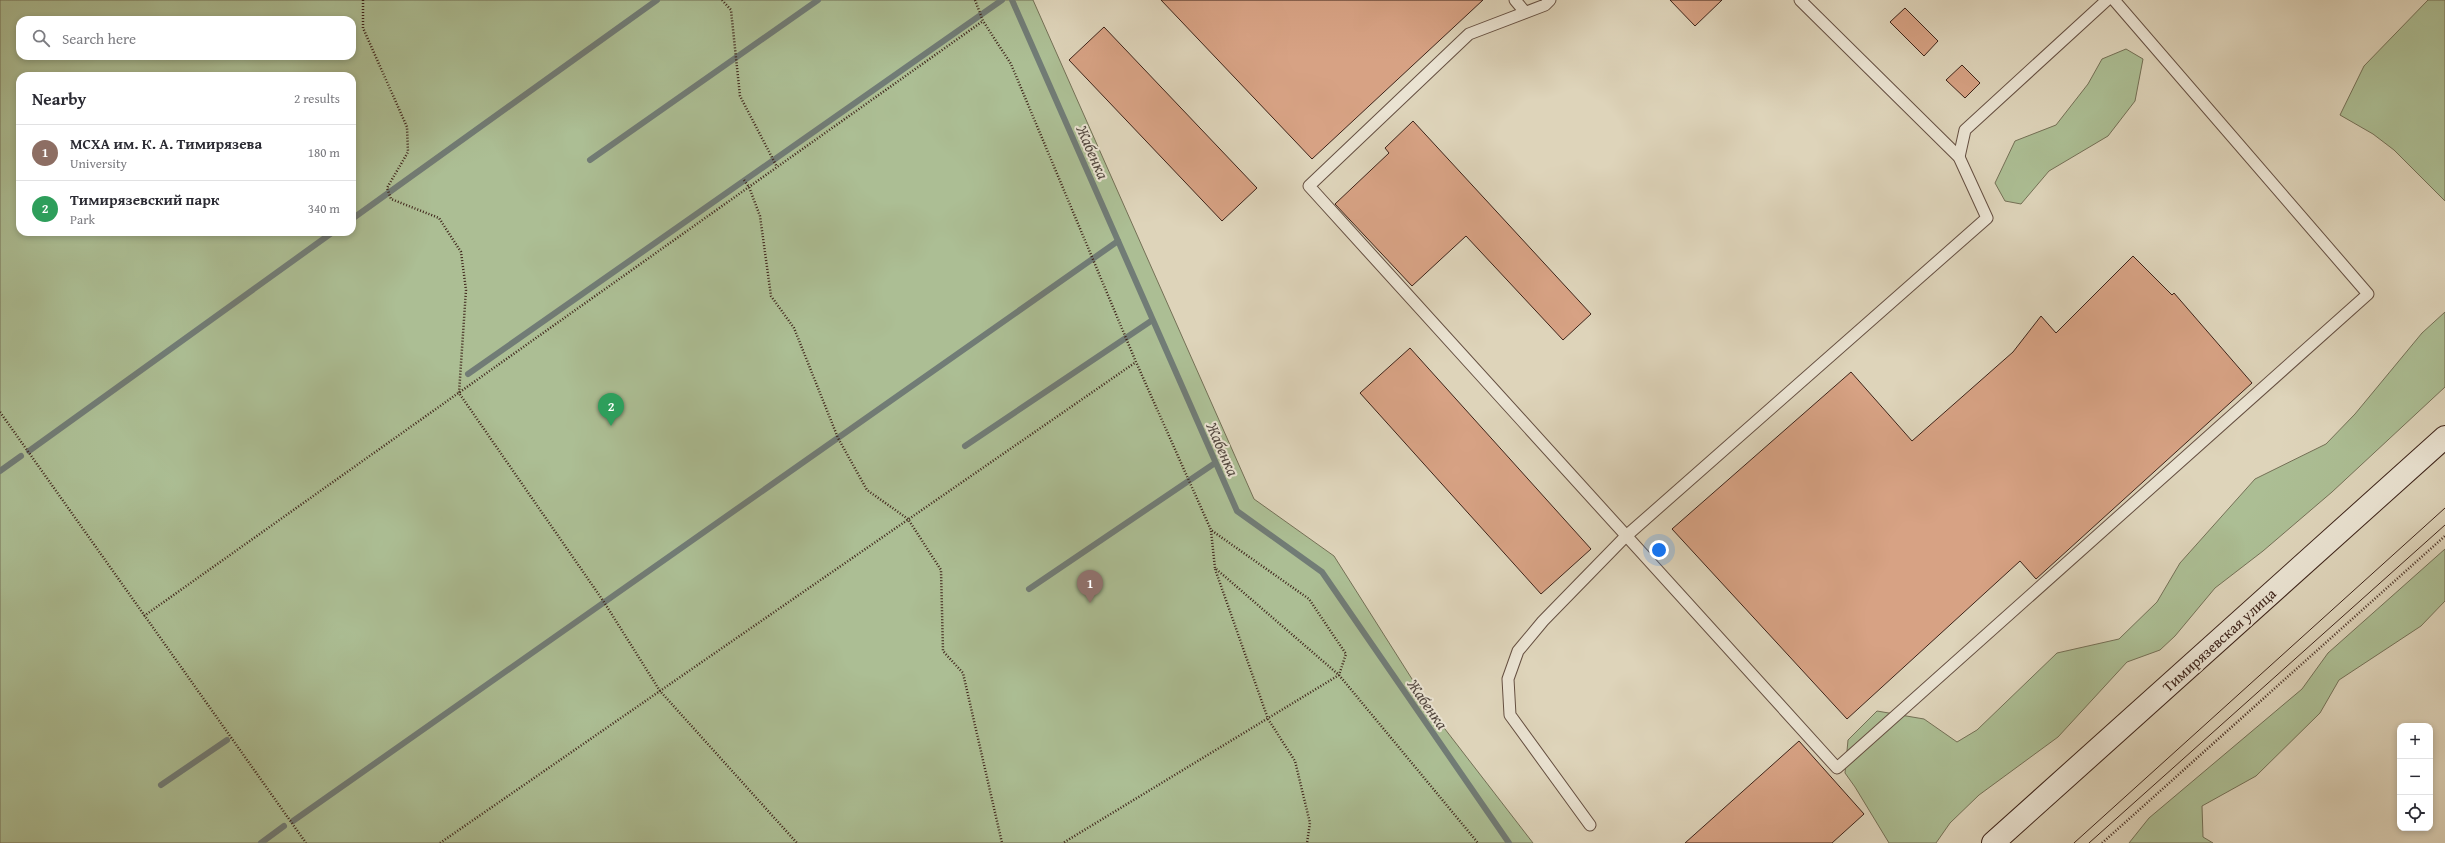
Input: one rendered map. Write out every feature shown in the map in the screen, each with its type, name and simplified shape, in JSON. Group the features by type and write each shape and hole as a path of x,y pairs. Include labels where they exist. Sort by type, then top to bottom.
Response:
{"main road":[{"name":"Тимирязевская улица","path":"2003,840 2445,437"}],"lane":[{"path":"1515,0 1525,12"},
{"path":"1550,0 1544,5 1469,34 1308,186 1625,537 1837,768 2368,294 2114,0"},
{"path":"1590,825 1510,715 1508,679 1518,651 1625,537 1987,218 1959,157 1802,0"},
{"path":"1959,157 1965,130 2107,0"}],"path":[{"path":"363,0 362,28 407,127 408,152 387,188 388,193 392,199 439,218 461,252 466,290 459,393 604,602 660,691 798,843"},
{"path":"722,0 731,10 740,96 777,167"},
{"path":"975,0 983,21 1011,64 1136,362 1211,530 1215,568 1268,719 1295,761 1310,823 1307,843"},
{"path":"144,616 983,21"},
{"path":"744,180 749,187 760,216 771,296 794,328 838,438 867,490 908,519 941,570 943,651 963,673 1002,843"},
{"path":"440,843 1136,362"},
{"path":"0,412 306,843"},
{"path":"1063,843 1339,675 1346,654 1309,599 1211,530"},
{"path":"2102,843 2445,536"},
{"path":"1215,568 1339,675 1478,843"}],"green space":[{"path":"0,0 1033,0 1254,499 1334,556 1438,720 1533,843 0,843"},
{"path":"2428,0 2445,0 2445,201 2394,150 2373,134 2340,115 2364,66"},
{"path":"2126,49 2143,59 2135,101 2108,136 2049,171 2021,204 2005,201 1995,183 2015,141 2056,125 2088,84 2102,59"},
{"path":"2445,312 2445,387 2332,492 2263,551 2215,588 2175,636 2160,650 2127,662 2058,737 1979,795 1950,823 1936,843 1889,843 1845,773 1848,740 1877,711 1924,719 1957,742 1977,730 2057,653 2119,639 2157,602 2180,563 2255,479 2326,444 2355,414 2422,333"},
{"path":"2445,549 2445,601 2421,626 2339,680 2320,713 2256,776 2202,806 2203,837 2213,843 2129,843 2149,818 2302,689 2328,653"}],"building":[{"path":"1161,0 1483,0 1312,159"},
{"path":"1670,0 1722,0 1695,26"},
{"path":"1905,8 1938,41 1924,56 1890,22"},
{"path":"1104,27 1257,188 1222,221 1069,60"},
{"path":"1962,65 1980,83 1965,98 1946,80"},
{"path":"1413,121 1591,314 1563,340 1466,236 1412,286 1335,204 1389,153 1385,148"},
{"path":"2133,256 2172,295 2174,293 2252,383 2036,579 2020,561 1847,719 1672,529 1851,372 1912,441 2013,352 2041,316 2056,333"},
{"path":"1410,348 1591,549 1541,594 1360,393"},
{"path":"1799,741 1864,814 1832,843 1685,843"}],"waterway":[{"path":"356,216 657,0"},
{"path":"590,160 818,0"},
{"path":"468,374 1002,0"},
{"name":"Жабенка","path":"1012,0 1237,511 1322,572 1509,843"},
{"path":"29,451 327,236"},
{"path":"293,821 1118,241"},
{"path":"965,446 1151,321"},
{"path":"0,471 21,456"},
{"path":"1029,589 1215,463"},
{"path":"161,785 227,740"},
{"path":"261,843 284,826"}],"tram line":[{"path":"2074,843 2445,508"},
{"path":"2089,843 2445,525"}],"place":[{"name":"Тимирязевский парк","path":"611,426"},
{"name":"МСХА им. К. А. Тимирязева","path":"1090,603"}]}
